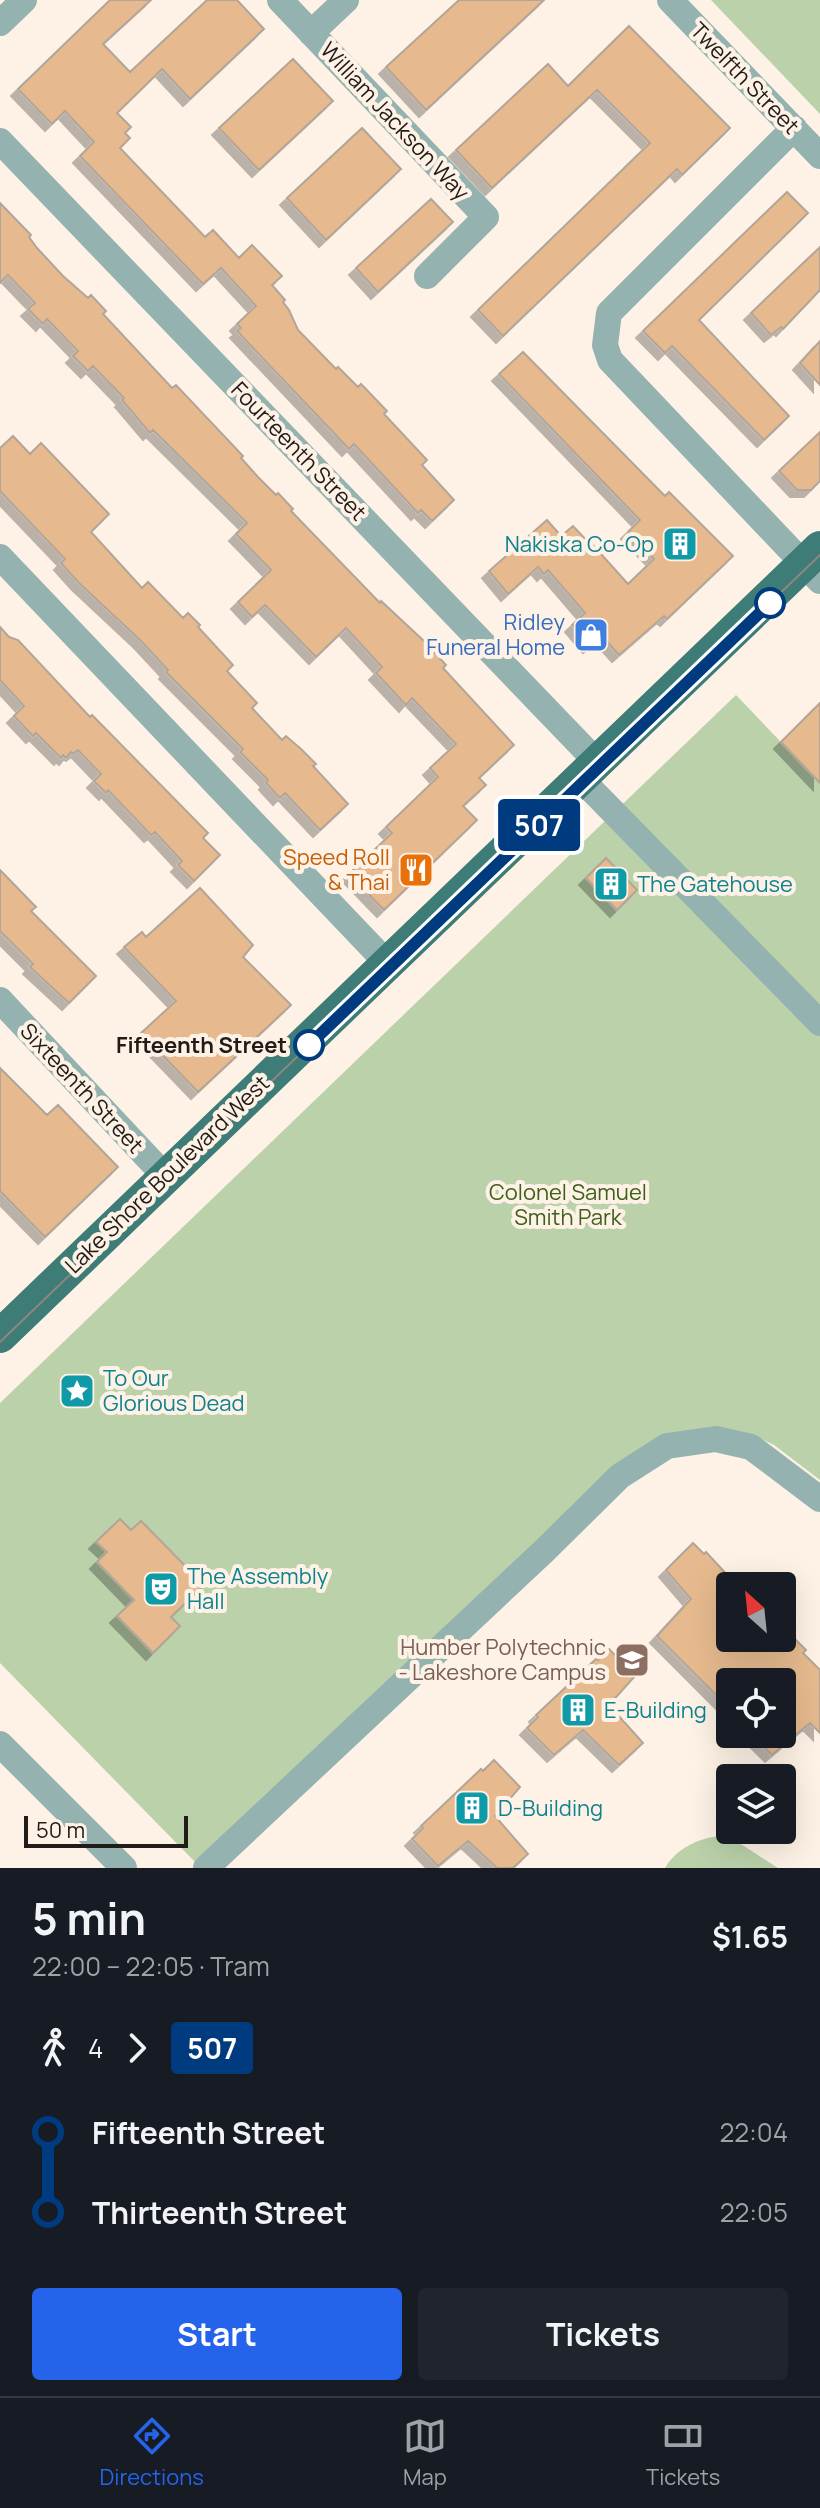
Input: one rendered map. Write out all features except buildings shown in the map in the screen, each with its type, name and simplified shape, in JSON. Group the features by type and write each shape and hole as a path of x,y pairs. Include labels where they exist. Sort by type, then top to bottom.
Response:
{"main road":[{"name":"Lake Shore Boulevard West","path":"0,1336 589,770 814,564"}],"street":[{"path":"0,23 24,0"},
{"name":"William Jackson Way","path":"280,0 486,217 427,276"},
{"path":"311,33 346,0"},
{"name":"Twelfth Street","path":"670,0 820,156"},
{"path":"794,128 609,313 605,345 610,360 814,564"},
{"name":"Fourteenth Street","path":"0,141 589,770 820,1023"},
{"path":"0,557 387,963"},
{"name":"Sixteenth Street","path":"0,1000 165,1176"},
{"path":"206,1868 620,1476 667,1446 716,1439 751,1447 820,1499"},
{"path":"0,1744 124,1868"}],"green space":[{"path":"711,0 820,0 820,114"},
{"name":"Colonel Samuel Smith Park","path":"736,695 820,783 820,1480 774,1445 755,1436 683,1431 195,1862 0,1663 0,1403"},
{"path":"716,1837 716,1844 741,1844 778,1868 665,1868 675,1855 704,1839"}],"tram line":[{"path":"0,1342 820,555"},
{"name":"507","path":"309,1045 770,603"}],"place":[{"name":"Nakiska Co-Op","path":"680,544"},
{"name":"Ridley Funeral Home","path":"591,635"},
{"name":"Speed Roll & Thai","path":"416,870"},
{"name":"The Gatehouse","path":"611,884"},
{"name":"Fifteenth Street","path":"309,1045"},
{"name":"To Our Glorious Dead","path":"77,1391"},
{"name":"The Assembly Hall","path":"161,1589"},
{"name":"Humber Polytechnic - Lakeshore Campus","path":"632,1660"},
{"name":"E-Building","path":"578,1710"},
{"name":"D-Building","path":"472,1808"}]}
